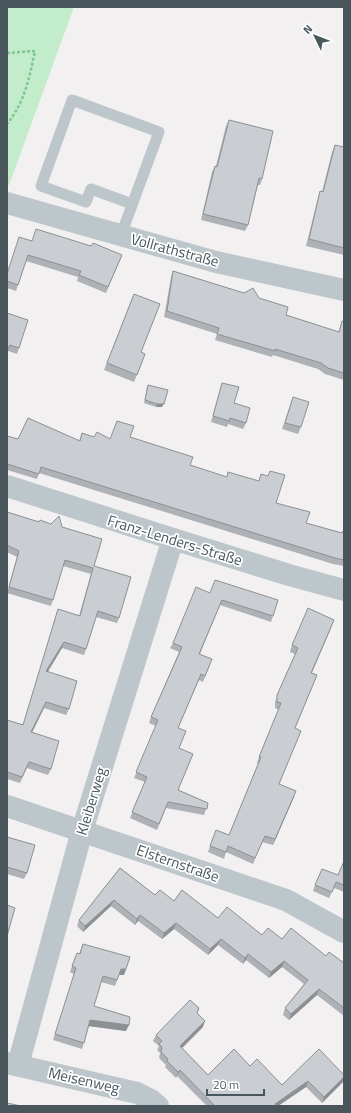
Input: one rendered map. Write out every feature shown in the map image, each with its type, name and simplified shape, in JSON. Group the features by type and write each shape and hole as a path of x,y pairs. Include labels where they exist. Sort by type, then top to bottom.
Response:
{"street":[{"name":"Vollrathstraße","path":"7,204 216,262 344,290"},
{"name":"Franz-Lenders-Straße","path":"7,486 289,575 344,590"},
{"name":"Kleiberweg","path":"12,1064 82,831 173,539"},
{"name":"Elsternstraße","path":"7,806 286,900 344,932"},
{"name":"Meisenweg","path":"12,1064 137,1092 158,1106"}],"lane":[{"path":"121,235 159,132 72,100 41,186 86,202 91,189 132,204"}],"path":[{"path":"7,53 35,51 25,92 18,109 7,124"}],"green space":[{"path":"7,7 74,7 9,185 7,185"}],"building":[{"path":"229,120 273,131 262,179 259,178 248,225 203,214 215,166 217,167"},
{"path":"335,145 344,147 344,248 309,239 320,191 323,192"},
{"path":"36,229 91,246 93,243 122,255 108,287 79,275 81,271 28,255 18,285 7,281 7,274 19,237 32,241"},
{"path":"173,271 244,293 253,288 259,298 288,307 286,315 339,332 342,321 344,322 344,373 328,368 321,363 217,334 219,328 167,311"},
{"path":"134,294 160,304 141,352 145,354 137,375 107,363"},
{"path":"7,313 28,320 19,348 10,345 7,351"},
{"path":"222,383 239,387 234,403 250,408 246,423 230,418 229,421 213,416"},
{"path":"148,385 168,390 164,404 157,404 145,400"},
{"path":"293,397 309,402 301,427 285,423"},
{"path":"28,418 80,441 82,433 94,437 97,432 110,439 117,421 134,426 130,437 193,457 190,465 227,477 228,472 259,481 261,474 268,476 270,471 285,475 276,503 310,512 306,523 342,533 344,529 344,560 41,467 39,474 7,464 7,436 18,439"},
{"path":"7,512 39,522 40,520 51,524 59,516 62,527 102,539 94,566 131,577 119,618 98,611 86,649 64,642 46,671 77,681 69,709 46,702 31,732 59,741 51,769 29,762 22,777 7,772 7,720 23,725 58,609 80,616 93,568 65,560 53,600 9,587 19,551 7,545"},
{"path":"215,580 278,600 273,616 222,600 199,654 212,659 205,676 201,674 178,728 186,731 179,748 193,754 178,790 208,803 207,809 168,802 159,824 132,812 147,777 136,772 158,720 151,717 182,647 173,643 196,587 210,593"},
{"path":"308,608 334,620 311,673 317,675 295,728 301,731 279,784 296,791 275,839 265,836 255,858 228,846 226,852 210,846 216,830 229,835 281,703 277,702 277,695 298,648 292,645"},
{"path":"7,837 35,845 27,873 7,867"},
{"path":"344,861 344,885 336,882 332,892 315,885 322,869 338,875"},
{"path":"120,868 155,895 160,890 174,901 182,890 218,918 227,907 262,935 268,928 282,939 291,928 326,956 329,952 344,963 344,1008 319,989 291,1014 285,1008 308,980 284,961 271,972 248,954 245,958 221,939 210,949 176,923 164,933 140,915 137,919 114,900 85,926 79,920"},
{"path":"7,905 15,908 7,936"},
{"path":"83,944 130,957 126,969 121,969 117,980 103,976 94,1006 130,1017 129,1025 90,1020 84,1043 55,1034 76,968 72,966 77,953 80,954"},
{"path":"190,1000 199,1008 197,1013 205,1021 180,1046 208,1075 234,1049 250,1066 257,1059 282,1085 319,1049 344,1075 344,1077 324,1097 308,1081 275,1104 278,1106 215,1106 180,1070 178,1072 167,1061 168,1059 161,1052 162,1047 159,1044 162,1041 156,1035"},
{"path":"7,1103 21,1106 7,1106"}]}
